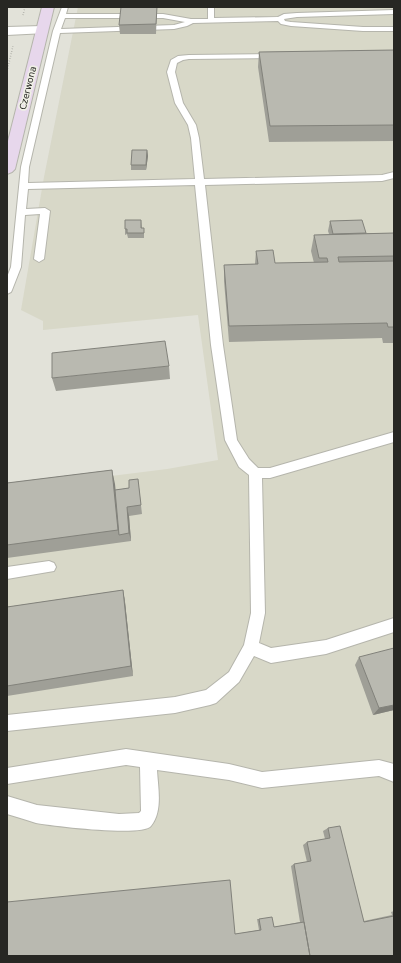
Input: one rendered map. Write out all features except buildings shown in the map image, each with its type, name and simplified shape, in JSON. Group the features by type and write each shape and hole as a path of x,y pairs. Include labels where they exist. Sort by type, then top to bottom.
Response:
{"main road":[{"name":"Czerwona","path":"7,169 48,7"}],"street":[{"path":"7,31 42,30"}],"lane":[{"path":"7,290 16,268 25,167 57,31 65,7"},
{"path":"210,7 212,21"},
{"path":"61,16 163,16 191,21 212,21 280,19 284,16 297,14 394,12"},
{"path":"280,19 283,23 292,24 363,29 394,29"},
{"path":"57,31 174,27 191,21"},
{"path":"284,55 181,58 174,62 171,72 179,103 192,125 196,138 217,345 231,440 244,463 255,473 270,473 394,436"},
{"path":"24,186 382,178 394,175"},
{"path":"22,212 45,211 39,259"},
{"path":"7,723 175,705 210,697 234,677 250,647 258,613 255,473"},
{"path":"7,574 49,567"},
{"path":"250,647 271,656 326,647 394,625"},
{"path":"7,776 126,757 229,772 262,780 379,768 390,771 394,774"},
{"path":"7,805 37,814 119,823 144,822 150,813 148,761"}],"shaded area":[{"path":"78,7 394,7 394,956 7,956 7,489 167,469 218,460 198,315 43,330 43,321 21,310 44,177"}]}
